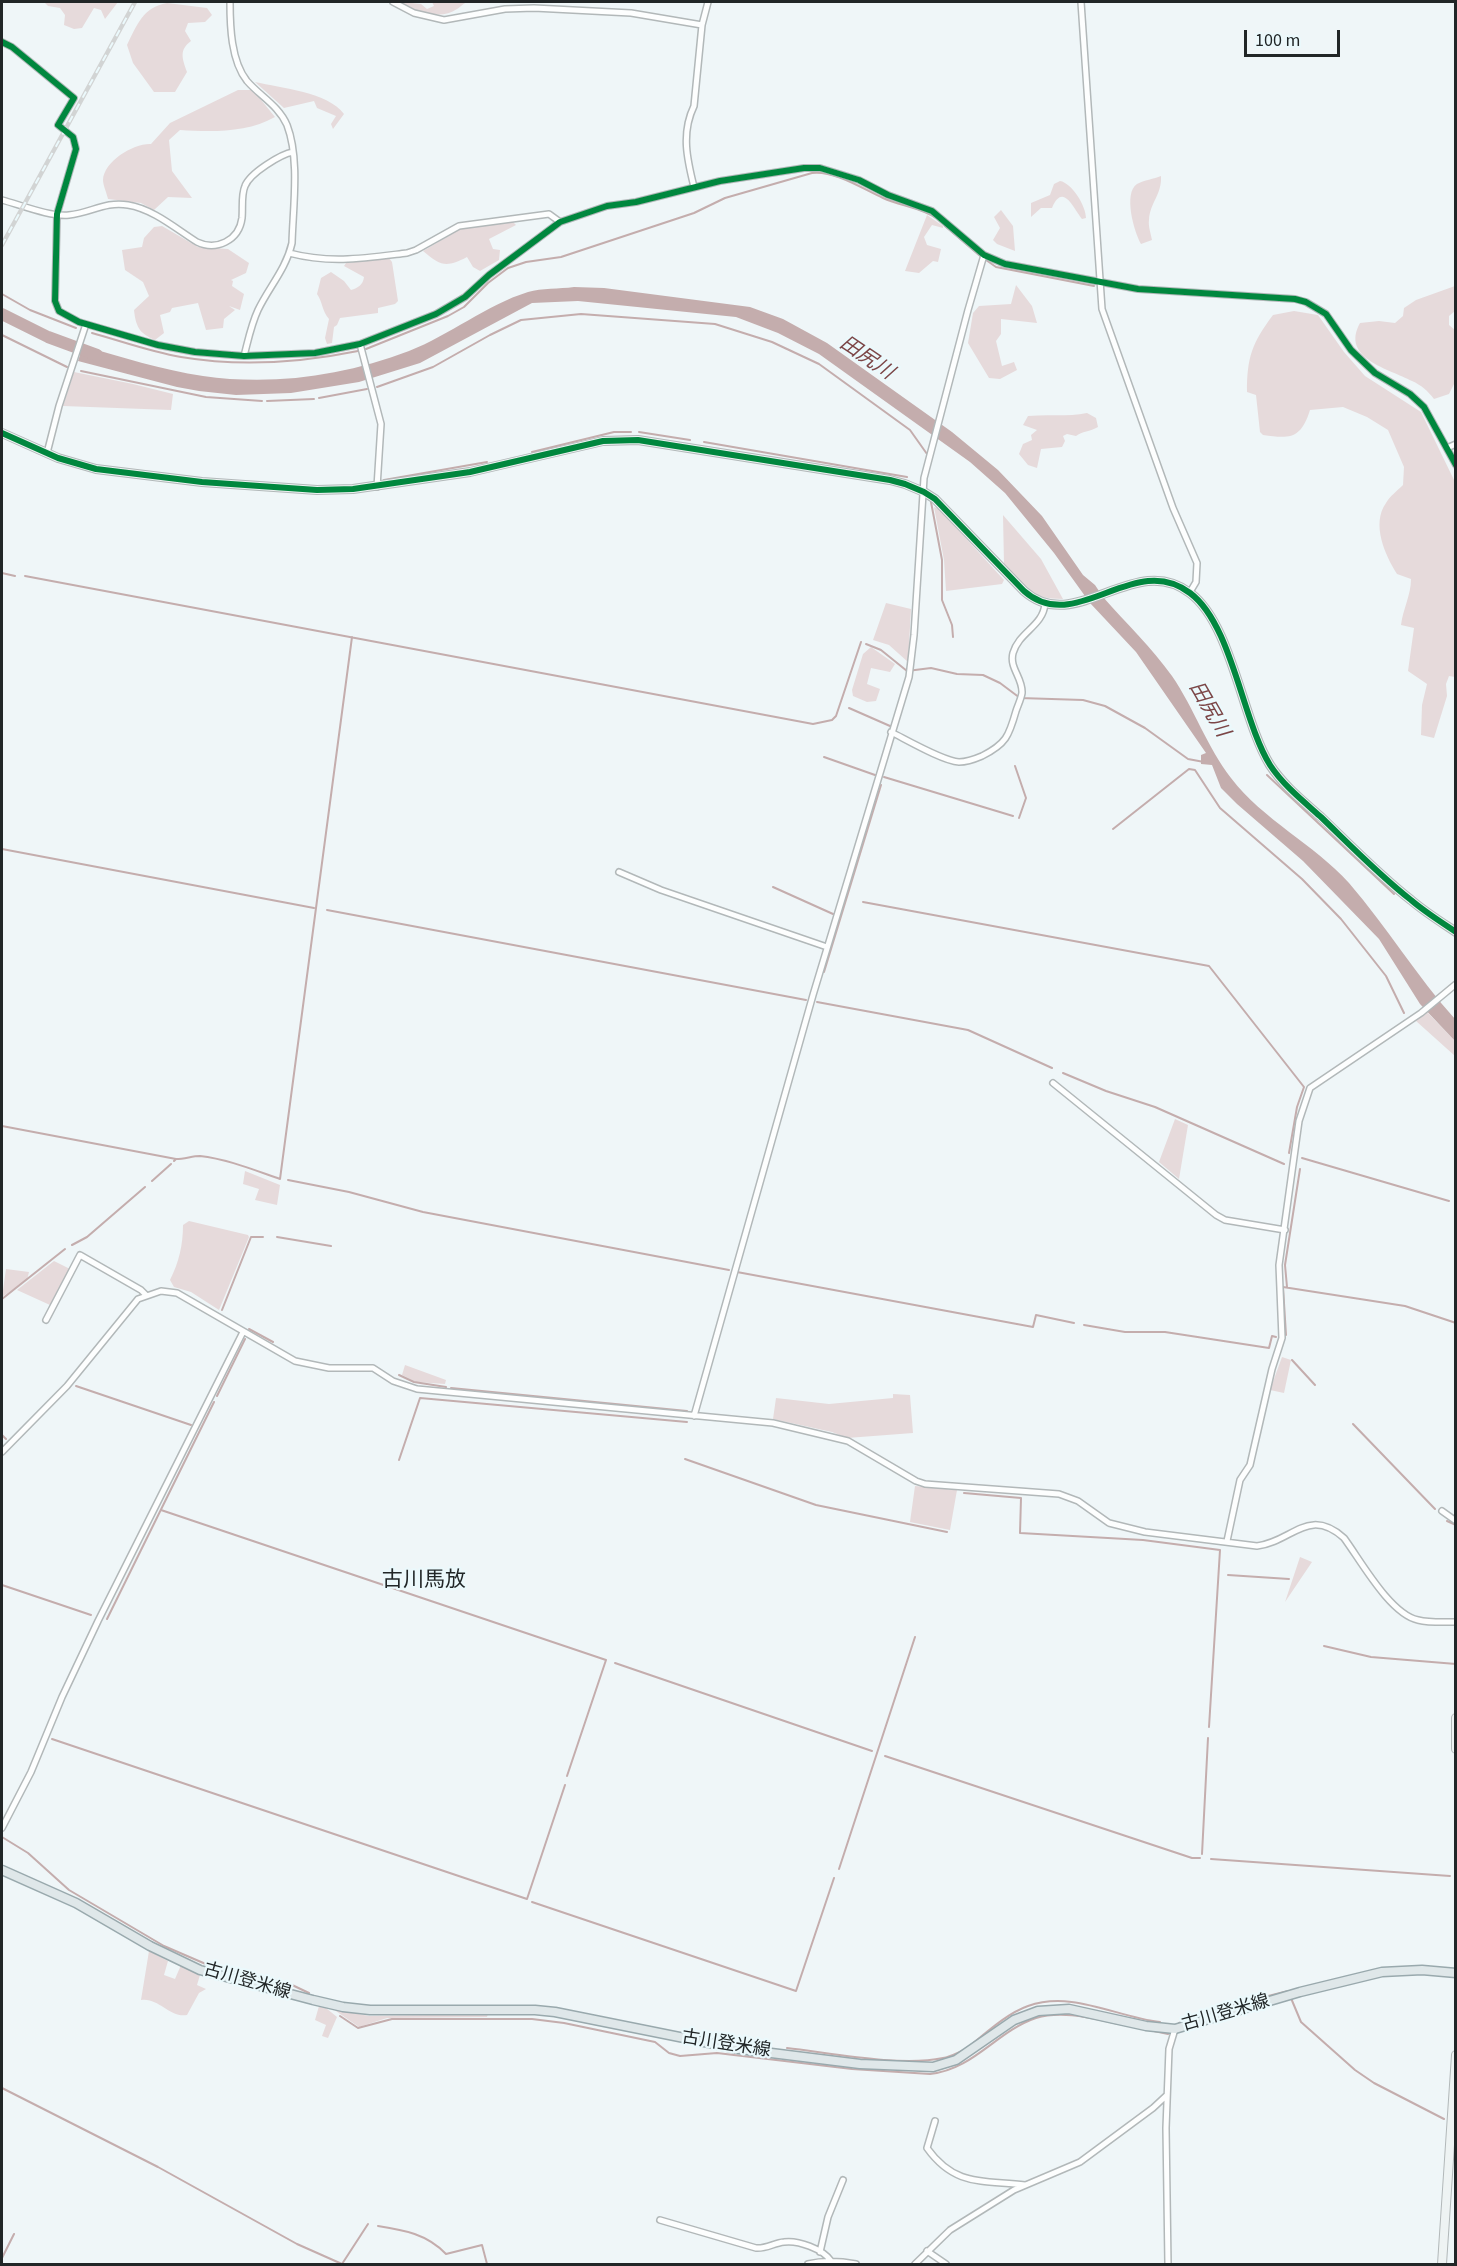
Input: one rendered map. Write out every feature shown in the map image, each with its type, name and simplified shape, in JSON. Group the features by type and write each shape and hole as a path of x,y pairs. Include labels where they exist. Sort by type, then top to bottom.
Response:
{"main road":[{"name":"古川登米線","path":"2,1870 76,1903 186,1964 262,1987 344,2007 395,2011 535,2010 739,2049 860,2064 921,2067 946,2065 1014,2020 1026,2014 1052,2009 1069,2009 1146,2026 1175,2029 1300,1992 1382,1972 1422,1970 1455,1973"}],"street":[{"path":"230,2 231,34 240,67 247,80 279,111 286,123 293,152 292,243 283,268 259,308 244,356"},
{"path":"393,2 414,13 444,20 505,9 534,8 631,13 702,25"},
{"path":"694,187 685,148 689,116 694,106 702,25 708,2"},
{"path":"1081,2 1102,309 1173,508 1197,563 1196,582 1190,592"},
{"path":"2,42 12,47 74,98 58,125 73,137 76,149 57,214 55,302 59,311 86,324 158,345 195,352 272,357 315,353 360,344 450,307 560,222 594,209 636,202 694,187 804,168 820,168 859,180 888,195 932,211 983,257 1005,264 1138,289 1295,299 1319,309 1333,323 1351,350 1375,373 1410,394 1424,407 1455,465"},
{"path":"2,200 69,215 107,204 130,205 146,210 206,246 224,244 232,238 240,226 243,192 249,180 280,156 293,152"},
{"path":"289,253 332,261 396,254 416,250 459,226 549,214 560,222"},
{"path":"694,1416 827,948 909,677 924,478 983,257"},
{"path":"47,453 59,406 86,324"},
{"path":"360,344 381,424 376,486"},
{"path":"2,433 75,464 96,469 202,482 317,490 376,486 470,472 603,441 622,439 890,480 924,492 950,513 1034,600 1059,606 1147,580 1164,582 1190,592 1208,613 1223,642 1263,752 1279,778 1411,900 1455,932"},
{"path":"1447,448 1455,444"},
{"path":"891,732 959,762 975,759 998,748 1007,737 1022,693 1012,662 1014,651 1020,640 1044,616 1045,604"},
{"path":"619,872 661,890 827,948"},
{"path":"1227,1541 1240,1480 1250,1465 1272,1369 1282,1338 1280,1265 1299,1121 1310,1088 1421,1013 1455,984"},
{"path":"1053,1083 1216,1215 1225,1220 1285,1230"},
{"path":"46,1320 80,1255 146,1295"},
{"path":"2,1452 67,1386 138,1299 167,1291 190,1299 295,1361 329,1368 373,1368 393,1382 417,1389 773,1423 848,1441 925,1484 1059,1494 1078,1501 1109,1522 1145,1532 1264,1545 1300,1527 1315,1525 1334,1531 1344,1538 1393,1605 1418,1620 1455,1622"},
{"path":"2,1828 31,1772 62,1697 98,1621 243,1332"},
{"path":"1442,1511 1455,1521"},
{"path":"1455,1718 1455,1749"},
{"path":"1168,2265 1166,2128 1169,2049 1175,2029"},
{"path":"1442,2265 1455,2055"},
{"path":"915,2265 950,2230 1014,2190 1080,2162 1167,2095"},
{"path":"935,2121 927,2148 938,2163 951,2173 974,2181 1027,2185"},
{"path":"820,2252 828,2217 843,2180"},
{"path":"660,2220 735,2244 756,2248 763,2249 785,2242 795,2242 827,2256 831,2263"},
{"path":"927,2251 946,2265"},
{"path":"808,2265 820,2261 856,2265"}],"shaded area":[{"path":"44,2 118,2 105,19 101,10 94,8 82,28 74,29 64,25 65,15 60,8 48,6"},
{"path":"403,2 421,4 427,9 434,6 432,2 469,2 450,13 437,15 415,9 402,4"},
{"path":"167,3 207,8 212,15 205,22 188,23 185,31 191,41 183,51 187,72 175,92 154,92 133,63 127,45 146,13 152,8"},
{"path":"255,82 316,96 337,107 344,114 333,129 331,124 336,116 317,108 314,101 284,108"},
{"path":"238,90 253,90 275,117 241,129 180,130 169,140 172,171 192,198 168,197 154,210 141,203 108,199 103,180 105,173 121,154 144,144 151,144 170,123"},
{"path":"1161,176 1160,188 1150,214 1149,225 1152,240 1141,244 1131,213 1131,195 1137,184"},
{"path":"1060,181 1069,186 1078,196 1084,207 1086,218 1082,219 1064,197 1060,197 1052,208 1041,208 1031,217 1031,203 1050,195 1054,184"},
{"path":"1001,210 1013,226 1015,251 993,240 1000,228 994,217"},
{"path":"927,215 943,226 943,228 932,225 924,237 927,245 941,249 938,262 933,261 919,273 905,271"},
{"path":"512,221 516,225 489,239 493,249 500,250 499,260 480,271 473,267 467,257 454,263 444,264 423,251 462,228"},
{"path":"162,226 198,247 228,249 249,263 246,273 231,280 233,281 232,286 244,294 240,310 229,306 235,310 224,319 223,328 206,330 198,303 172,308 170,312 160,315 164,333 155,340 139,329 134,310 149,296 143,282 125,270 122,250 142,247 144,238 154,227"},
{"path":"389,258 392,262 398,301 395,304 378,308 378,313 340,318 334,327 332,343 327,344 325,338 329,319 317,294 321,278 331,272 344,281 351,290 360,286 364,277 344,266 346,263"},
{"path":"1016,285 1032,306 1037,323 1001,319 1001,334 996,341 1002,366 1014,362 1017,370 1000,379 989,378 968,343 973,313 979,306 1011,304"},
{"path":"1455,286 1455,311 1449,316 1449,325 1455,330 1455,382 1449,394 1434,399 1418,384 1381,367 1362,354 1357,346 1356,335 1360,323 1379,321 1395,323 1403,316 1404,308 1416,300"},
{"path":"574,287 604,288 750,307 783,319 827,343 952,432 998,470 1042,516 1083,575 1095,585 1172,676 1231,778 1258,807 1335,869 1363,900 1455,1019 1455,1041 1420,1004 1379,939 1303,861 1221,788 1212,765 1201,764 1201,755 1206,753 1136,652 1090,603 1054,553 1005,493 970,462 819,354 778,333 736,317 578,301 532,303 420,363 359,382 291,393 236,395 199,391 78,361 83,346 157,367 203,376 255,380 308,377 359,367 409,351 497,304 528,292"},
{"path":"1294,311 1318,315 1344,352 1365,376 1421,412 1455,482 1455,677 1449,676 1446,684 1447,696 1434,738 1421,735 1422,705 1427,684 1408,671 1414,628 1401,625 1411,579 1397,574 1381,539 1382,511 1390,498 1403,485 1404,467 1388,430 1367,417 1343,407 1310,410 1303,427 1293,435 1280,437 1263,435 1260,432 1256,395 1247,392 1252,351 1273,315"},
{"path":"74,372 173,394 171,410 63,406"},
{"path":"1087,413 1096,418 1098,427 1076,436 1067,434 1063,436 1065,441 1062,447 1041,449 1037,468 1028,465 1019,454 1023,444 1032,440 1031,435 1037,430 1023,425 1028,416"},
{"path":"934,507 939,509 1004,580 1002,584 946,591 944,560"},
{"path":"1003,515 1041,559 1063,599 1035,594 1023,585 1004,564"},
{"path":"886,603 911,609 908,662 889,645 873,640"},
{"path":"871,647 895,664 890,672 871,668 867,684 880,689 876,701 867,702 853,696 852,690 863,654"},
{"path":"1427,1012 1455,1041 1455,1056 1416,1021"},
{"path":"1175,1119 1188,1125 1179,1179 1159,1162"},
{"path":"245,1171 280,1185 277,1205 255,1200 259,1189 243,1184"},
{"path":"189,1221 249,1237 219,1310 191,1292 174,1287 170,1280 180,1253 183,1225"},
{"path":"54,1261 70,1269 50,1305 17,1290"},
{"path":"6,1269 29,1272 27,1280 2,1297"},
{"path":"1282,1357 1291,1360 1284,1393 1270,1390"},
{"path":"405,1365 446,1380 445,1384 416,1382 402,1375"},
{"path":"893,1394 910,1395 913,1433 847,1438 832,1432 773,1419 776,1398 829,1404 893,1398"},
{"path":"915,1486 957,1490 950,1530 910,1522"},
{"path":"1300,1557 1312,1562 1285,1602"},
{"path":"149,1951 168,1961 164,1975 175,1979 181,1965 200,1975 197,1985 206,1989 199,1993 187,2015 175,2014 153,2002 141,2000"},
{"path":"319,2006 326,2008 337,2017 328,2038 322,2036 326,2025 315,2020"},
{"path":"333,2009 369,2016 488,2014 487,2017 387,2018 359,2027"}],"waterway":[{"path":"366,349 448,316 464,307 488,283 508,268 526,262 561,257 694,213 725,198 812,173 839,177 883,198 923,211 936,218"},
{"path":"945,226 996,267 1094,286"},
{"path":"2,294 30,310 76,328"},
{"name":"田尻川","path":"2,314 48,337 97,355"},
{"path":"377,387 433,367 521,320 581,314 715,324 772,342 819,364 910,430 927,454"},
{"path":"92,333 170,355 225,362 292,361 358,351"},
{"path":"2,335 67,367"},
{"path":"81,371 206,397 262,401"},
{"path":"319,398 367,389"},
{"path":"267,401 314,399"},
{"path":"532,452 614,432 631,432"},
{"path":"639,432 690,440"},
{"path":"704,442 907,477"},
{"path":"384,480 487,462"},
{"path":"931,502 942,560 942,600 952,625 953,637"},
{"path":"2,573 15,576"},
{"path":"25,576 813,724 832,720 836,716 861,642"},
{"path":"174,1161 197,1156 210,1157 280,1179 352,637"},
{"path":"866,644 881,650 907,671 931,668 957,674 983,675 1000,683 1020,698 1083,700 1105,706 1145,728 1188,759 1204,762"},
{"path":"849,708 890,726"},
{"path":"824,757 875,775"},
{"path":"1015,766 1026,798 1019,818"},
{"path":"1113,829 1189,769 1195,770 1220,808 1302,879 1341,919 1386,976 1404,1013"},
{"path":"1267,775 1394,894"},
{"path":"884,777 1013,816"},
{"path":"824,972 881,785"},
{"path":"2,849 314,908"},
{"path":"773,887 833,914"},
{"path":"863,902 1209,966 1304,1087 1297,1107 1289,1153"},
{"path":"327,910 806,1000"},
{"path":"817,1002 968,1030 1052,1068"},
{"path":"1063,1073 1106,1091 1155,1107 1284,1164"},
{"path":"2,1126 176,1159"},
{"path":"1302,1158 1449,1201"},
{"path":"152,1181 171,1164"},
{"path":"1287,1287 1285,1265 1300,1169"},
{"path":"288,1180 349,1192 423,1212 729,1270"},
{"path":"72,1245 87,1237 145,1187"},
{"path":"222,1310 251,1237 263,1237"},
{"path":"277,1237 331,1246"},
{"path":"2,1299 65,1249"},
{"path":"737,1272 1033,1327 1036,1315 1074,1323"},
{"path":"1284,1335 1286,1335 1283,1287 1405,1306 1456,1323"},
{"path":"1084,1325 1125,1332 1165,1332 1269,1348 1272,1336 1276,1337"},
{"path":"249,1329 273,1342"},
{"path":"217,1396 245,1339"},
{"path":"1292,1360 1315,1385"},
{"path":"399,1375 414,1382 446,1387"},
{"path":"76,1386 191,1425"},
{"path":"451,1388 687,1411"},
{"path":"399,1460 420,1398 687,1422"},
{"path":"107,1619 214,1402"},
{"path":"1353,1424 1435,1509"},
{"path":"2,1435 6,1439"},
{"path":"685,1459 816,1505 947,1532"},
{"path":"964,1493 1021,1498 1020,1533 1143,1540 1220,1550 1209,1727"},
{"path":"161,1510 606,1660 567,1776"},
{"path":"1447,1521 1456,1525"},
{"path":"1228,1575 1289,1579"},
{"path":"2,1585 91,1615"},
{"path":"839,1869 915,1637"},
{"path":"1324,1646 1371,1657 1456,1664"},
{"path":"615,1663 872,1751"},
{"path":"1202,1854 1208,1738"},
{"path":"52,1739 527,1899 565,1785"},
{"path":"885,1756 1192,1858 1200,1858"},
{"path":"2,1837 28,1853 69,1890 164,1946 208,1965 290,1984 309,1993"},
{"path":"1211,1859 1450,1876"},
{"path":"532,1902 796,1991 834,1878"},
{"path":"1179,2023 1221,2008 1288,1991 1301,2022 1355,2070 1374,2083 1444,2119"},
{"path":"971,2045 1013,2013 1044,2002 1078,2003 1160,2022"},
{"path":"340,2016 358,2028 392,2019 532,2019 564,2023 655,2042 669,2053 680,2056 717,2053 852,2069 930,2074 959,2065 1022,2024 1036,2018 1071,2015 1129,2026"},
{"path":"1149,2030 1168,2034 1169,2032"},
{"path":"787,2048 907,2061 943,2058 964,2050"},
{"path":"2,2088 158,2167 297,2244 342,2264 368,2224"},
{"path":"378,2226 423,2237 446,2254 482,2245 487,2264"},
{"path":"2,2258 14,2234"}],"railway":[{"path":"2,245 135,2"}],"cycle path":[{"path":"2,42 12,47 74,98 58,125 73,137 76,149 57,214 55,301 59,311 79,322 158,345 195,352 244,356 315,353 360,344 436,314 465,297 489,275 560,222 607,206 636,202 720,181 804,168 820,168 859,180 888,195 932,211 984,255 1005,264 1138,289 1295,299 1306,302 1326,314 1351,350 1375,373 1410,394 1424,407 1456,465"},
{"path":"2,433 58,458 96,469 202,482 317,490 353,489 470,472 603,441 638,440 905,484 935,499 1024,591 1044,603 1064,605 1085,601 1148,581 1169,582 1190,593 1204,607 1216,627 1260,746 1275,772 1365,860 1422,909 1456,932"}],"district":[{"name":"古川馬放","path":"424,1581"}]}
